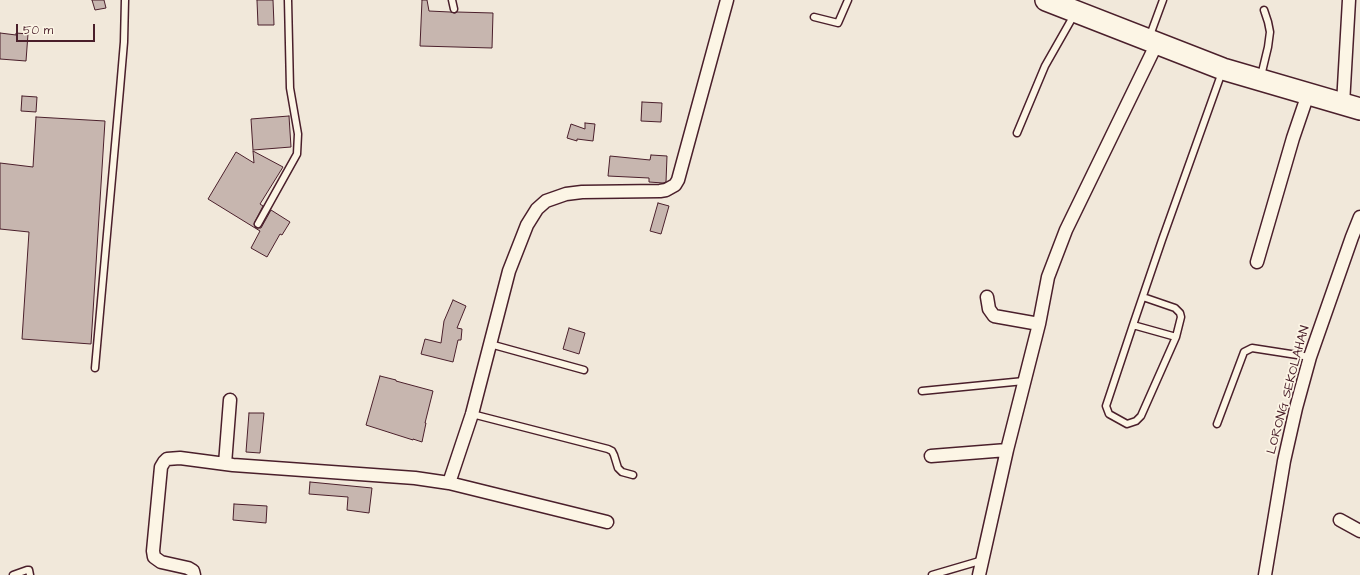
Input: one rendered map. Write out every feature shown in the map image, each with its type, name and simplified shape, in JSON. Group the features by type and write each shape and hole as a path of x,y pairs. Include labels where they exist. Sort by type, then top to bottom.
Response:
{"highway":[{"path":"1046,0 1223,69 1352,106"}],"street":[{"path":"449,483 472,414 509,271 527,225 537,209 542,205 554,198 566,194 582,192 660,191 666,190 675,185 678,180 727,0"},
{"path":"1350,0 1352,106"},
{"path":"979,575 1007,450 1039,324 1048,277 1066,230 1152,42"},
{"path":"1257,262 1293,138 1308,94"},
{"name":"LORONG SEKOLAHAN","path":"1265,575 1284,461 1296,408 1310,358 1360,217"},
{"path":"987,297 989,309 994,316 1039,324"},
{"path":"225,464 230,400"},
{"path":"931,456 1007,450"},
{"path":"194,575 193,571 188,568 161,562 154,557 153,551 161,467 164,462 172,458 225,464 415,478 449,483 607,522"},
{"path":"1340,520 1360,531"}],"lane":[{"path":"95,368 124,42 125,0"},
{"path":"258,224 297,154 298,134 290,88 288,0"},
{"path":"452,0 454,9"},
{"path":"814,17 838,23 848,0"},
{"path":"1152,42 1163,0"},
{"path":"1260,80 1270,32 1264,10"},
{"path":"1017,133 1045,66 1076,12"},
{"path":"1142,297 1176,308 1182,317 1176,337 1140,416 1136,421 1127,424 1109,414 1106,406 1142,297 1223,69"},
{"path":"1133,325 1176,337"},
{"path":"490,344 584,370"},
{"path":"1217,424 1244,352 1252,348 1310,358"},
{"path":"922,391 1024,381"},
{"path":"472,414 608,449 612,451 618,468 622,472 633,475"},
{"path":"932,575 982,560"},
{"path":"14,575 26,570 30,570 30,575"}],"building":[{"path":"92,0 104,0 106,8 95,10"},
{"path":"257,0 273,0 274,25 258,25"},
{"path":"422,0 427,0 429,11 493,13 492,48 420,46"},
{"path":"0,33 16,35 16,33 28,34 26,61 0,59"},
{"path":"22,96 37,97 36,112 21,111"},
{"path":"642,102 662,103 661,122 641,121"},
{"path":"289,116 291,147 253,150 251,119"},
{"path":"36,117 105,121 91,344 22,339 29,232 0,229 0,163 33,167"},
{"path":"585,123 595,124 593,141 577,139 577,141 567,138 571,124 585,129"},
{"path":"253,151 283,167 260,204 263,206 254,224 256,228 261,228 271,210 290,222 282,235 280,234 267,257 251,248 260,231 208,199 236,152 254,163"},
{"path":"651,155 667,156 666,182 649,182 649,178 608,176 610,156 650,160"},
{"path":"658,203 669,206 661,234 650,231"},
{"path":"453,300 466,306 457,328 462,329 461,340 458,340 453,362 421,354 425,339 441,343 444,321"},
{"path":"569,328 585,333 579,354 563,349"},
{"path":"380,376 433,391 422,442 366,425"},
{"path":"249,413 264,413 260,453 246,452"},
{"path":"310,482 372,488 369,513 347,510 348,497 309,494"},
{"path":"234,504 267,506 266,523 233,520"}]}
